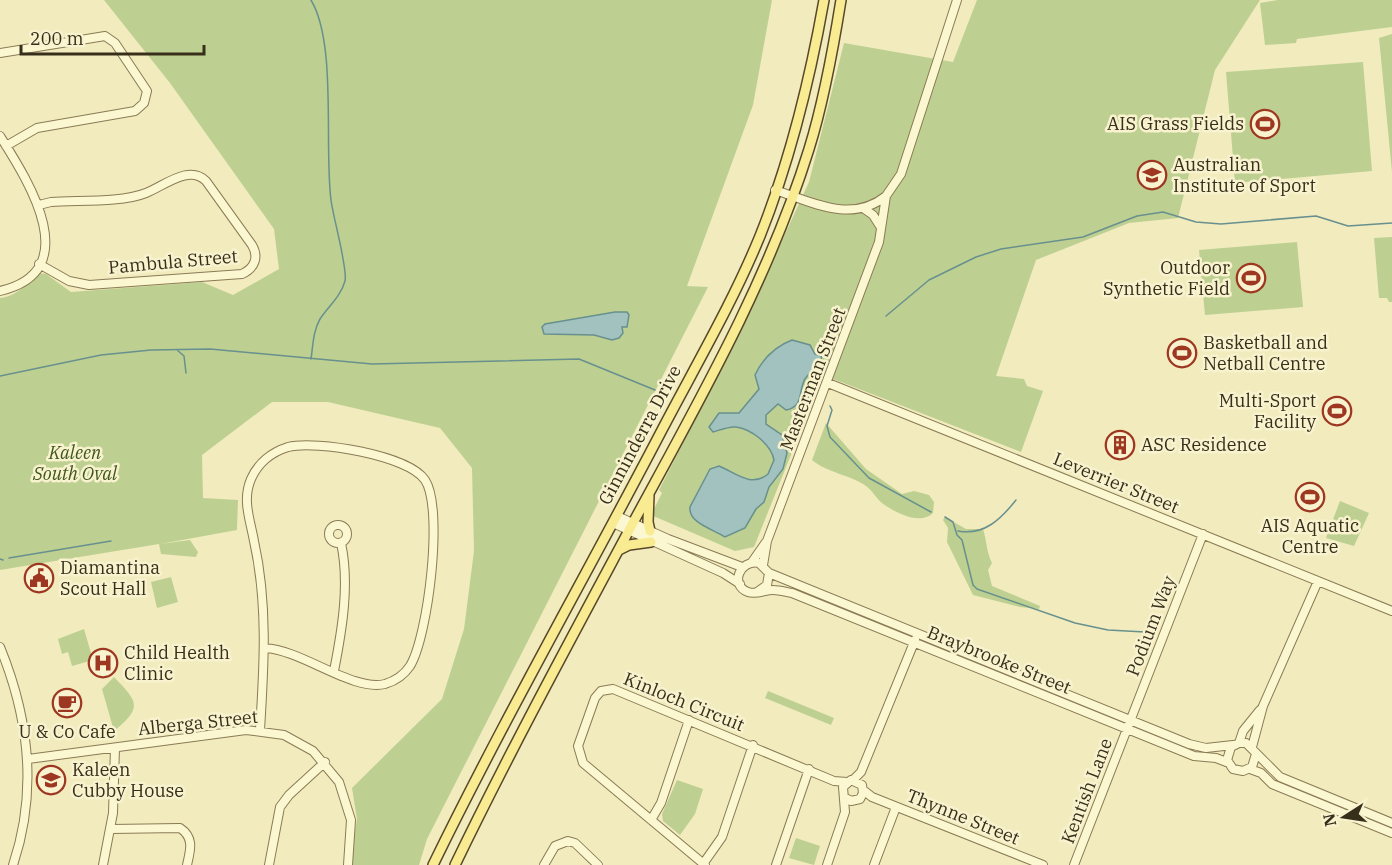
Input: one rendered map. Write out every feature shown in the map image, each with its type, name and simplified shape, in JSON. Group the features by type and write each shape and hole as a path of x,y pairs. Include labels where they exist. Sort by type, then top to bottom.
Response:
{"main road":[{"name":"Ginninderra Drive","path":"433,865 511,709 615,520 722,315 760,236 793,132 824,0"},
{"name":"Ginninderra Drive","path":"454,865 492,788 735,332 793,195 809,149 831,63 841,0"},
{"path":"650,493 648,522 650,531"},
{"path":"618,550 629,545 651,542"}],"street":[{"name":"Masterman Street","path":"752,562 766,541 828,383 879,242 885,196 900,174 957,0"},
{"path":"0,53 103,36 115,43 147,91 144,103 135,111 37,129 6,146"},
{"path":"0,136 39,205 47,236 39,264 23,281 0,291"},
{"name":"Pambula Street","path":"39,205 138,195 183,176 196,174 206,182 252,245 256,256 252,267 242,274 89,285 69,281 39,264"},
{"path":"775,190 839,211 863,208 885,196"},
{"path":"863,208 873,215 880,226"},
{"name":"Leverrier Street","path":"828,383 1392,610"},
{"path":"260,730 265,648 261,582 246,504 248,485 257,468 275,452 300,446 354,452 402,463 423,477 432,501 430,579 415,655 404,674 384,684 363,684 290,652 265,648"},
{"path":"615,520 631,527 650,531 742,567"},
{"path":"631,527 651,542 723,573 747,592 757,592 767,585 768,573 763,565 752,562 742,567 738,574 740,585"},
{"name":"Podium Way","path":"1129,724 1203,534"},
{"name":"Masterman Street","path":"763,565 766,541"},
{"path":"334,671 344,603 341,543"},
{"name":"Braybrooke Street","path":"768,573 914,639"},
{"path":"1250,769 1256,761 1254,751 1263,706 1318,580"},
{"name":"Braybrooke Street","path":"757,592 774,590 792,594 914,639 1129,724 1206,748 1236,744"},
{"path":"828,865 845,812 843,794 850,781 861,772 914,639"},
{"path":"0,647 19,700 28,759 26,812 13,865"},
{"name":"Kinloch Circuit","path":"704,864 583,763 578,746 595,698 601,691 613,689 753,745 834,781 850,781"},
{"path":"1263,706 1227,753 1229,763 1236,770 1250,769 1261,773 1272,784 1292,788 1392,823"},
{"path":"651,820 661,803 689,720"},
{"name":"Braybrooke Street","path":"1129,724 1194,756 1216,758 1229,763"},
{"name":"Kentish Lane","path":"1074,865 1129,724"},
{"name":"Alberga Street","path":"28,759 260,730 292,738 325,762 339,782 348,804 351,828 348,865"},
{"path":"1236,744 1254,751 1292,788 1392,833"},
{"path":"704,864 722,837 753,745"},
{"path":"104,865 111,829 116,780 115,748"},
{"path":"269,865 280,807 289,795 325,762"},
{"path":"776,865 809,769"},
{"path":"845,812 857,800 863,787 861,772"},
{"name":"Kinloch Circuit","path":"834,781 843,794"},
{"name":"Thynne Street","path":"850,781 863,787 872,797 1043,865"},
{"path":"843,794 857,800 872,797"},
{"path":"874,865 896,807"},
{"path":"111,829 180,828 191,842 187,865"},
{"path":"544,865 555,846 568,841 574,843 598,865"}],"green space":[{"name":"Kaleen South Oval","path":"104,0 772,0 753,105 687,286 708,287 427,839 419,865 349,865 357,819 352,788 442,699 464,629 474,551 472,468 440,428 328,402 272,402 202,455 203,498 238,500 237,530 160,544 190,540 198,552 196,557 161,554 159,544 0,570 0,298 16,293 38,273 46,274 71,292 202,282 233,295 279,269 274,229 170,83"},
{"path":"977,0 1260,0 1215,70 1178,218 1129,223 1036,260 996,376 1024,379 1027,386 1043,391 1021,452 823,375 754,547 735,551 651,515 662,493 659,490 737,338 809,182 844,43 953,62"},
{"path":"1278,0 1392,0 1392,27 1297,39 1296,43 1265,45 1260,3"},
{"path":"1392,34 1392,172 1379,38"},
{"path":"1363,62 1372,171 1235,183 1226,72"},
{"path":"1392,237 1392,302 1389,302 1387,298 1379,298 1374,238"},
{"name":"Outdoor Synthetic Field","path":"1297,242 1303,307 1205,315 1199,250"},
{"path":"826,423 866,469 902,494 914,491 929,495 934,502 933,513 921,518 900,514 882,503 859,482 824,468 812,460"},
{"path":"1340,501 1369,513 1354,546 1326,538"},
{"path":"945,517 966,529 983,529 992,563 988,570 992,586 1040,606 1039,609 1020,607 973,595 947,542 948,528 943,520"},
{"path":"171,577 178,602 157,608 151,582"},
{"path":"84,629 93,660 72,666 68,652 62,654 58,639"},
{"path":"114,677 134,704 130,716 114,731 102,689"},
{"path":"768,691 834,718 831,725 765,698"},
{"path":"677,780 703,789 695,814 680,835 663,821 662,814"},
{"path":"796,838 820,846 814,865 789,858"}],"water":[{"path":"627,312 629,315 627,327 622,327 623,333 619,338 612,340 594,335 544,334 542,327 545,324"},
{"path":"792,340 810,345 815,354 822,356 821,360 805,379 796,406 786,410 778,404 766,415 766,424 782,435 787,453 783,469 769,487 764,502 756,509 745,528 725,537 702,525 690,513 690,507 710,469 719,466 744,478 756,480 768,474 774,460 765,443 748,431 733,427 713,432 709,427 719,413 739,413 759,389 755,375 762,363 774,350"}],"waterway":[{"path":"311,0 319,19 324,42 327,68 329,178 345,275 341,292 320,319 311,359"},
{"path":"886,316 929,280 976,257 1001,249 1083,237 1137,216 1163,212 1196,222 1221,224 1316,216 1348,226 1392,223"},
{"path":"0,376 101,355 151,350 210,349 372,364 579,359 655,390"},
{"path":"177,350 184,356 186,373"},
{"path":"801,395 812,399"},
{"path":"830,406 832,410 827,426 830,437 869,478 931,512"},
{"path":"958,531 976,531 984,528 1004,514 1016,500"},
{"path":"945,517 953,522 957,535 962,540 973,585 977,589 1075,623 1108,630 1145,632"},
{"path":"9,558 111,541"}],"place":[{"name":"AIS Grass Fields","path":"1265,124"},
{"name":"Australian Institute of Sport","path":"1152,175"},
{"name":"Outdoor Synthetic Field","path":"1251,278"},
{"name":"Basketball and Netball Centre","path":"1182,353"},
{"name":"Multi-Sport Facility","path":"1337,411"},
{"name":"ASC Residence","path":"1120,445"},
{"name":"AIS Aquatic Centre","path":"1310,497"},
{"name":"Diamantina Scout Hall","path":"39,578"},
{"name":"Child Health Clinic","path":"103,663"},
{"name":"U & Co Cafe","path":"67,703"},
{"name":"Kaleen Cubby House","path":"51,780"}]}
